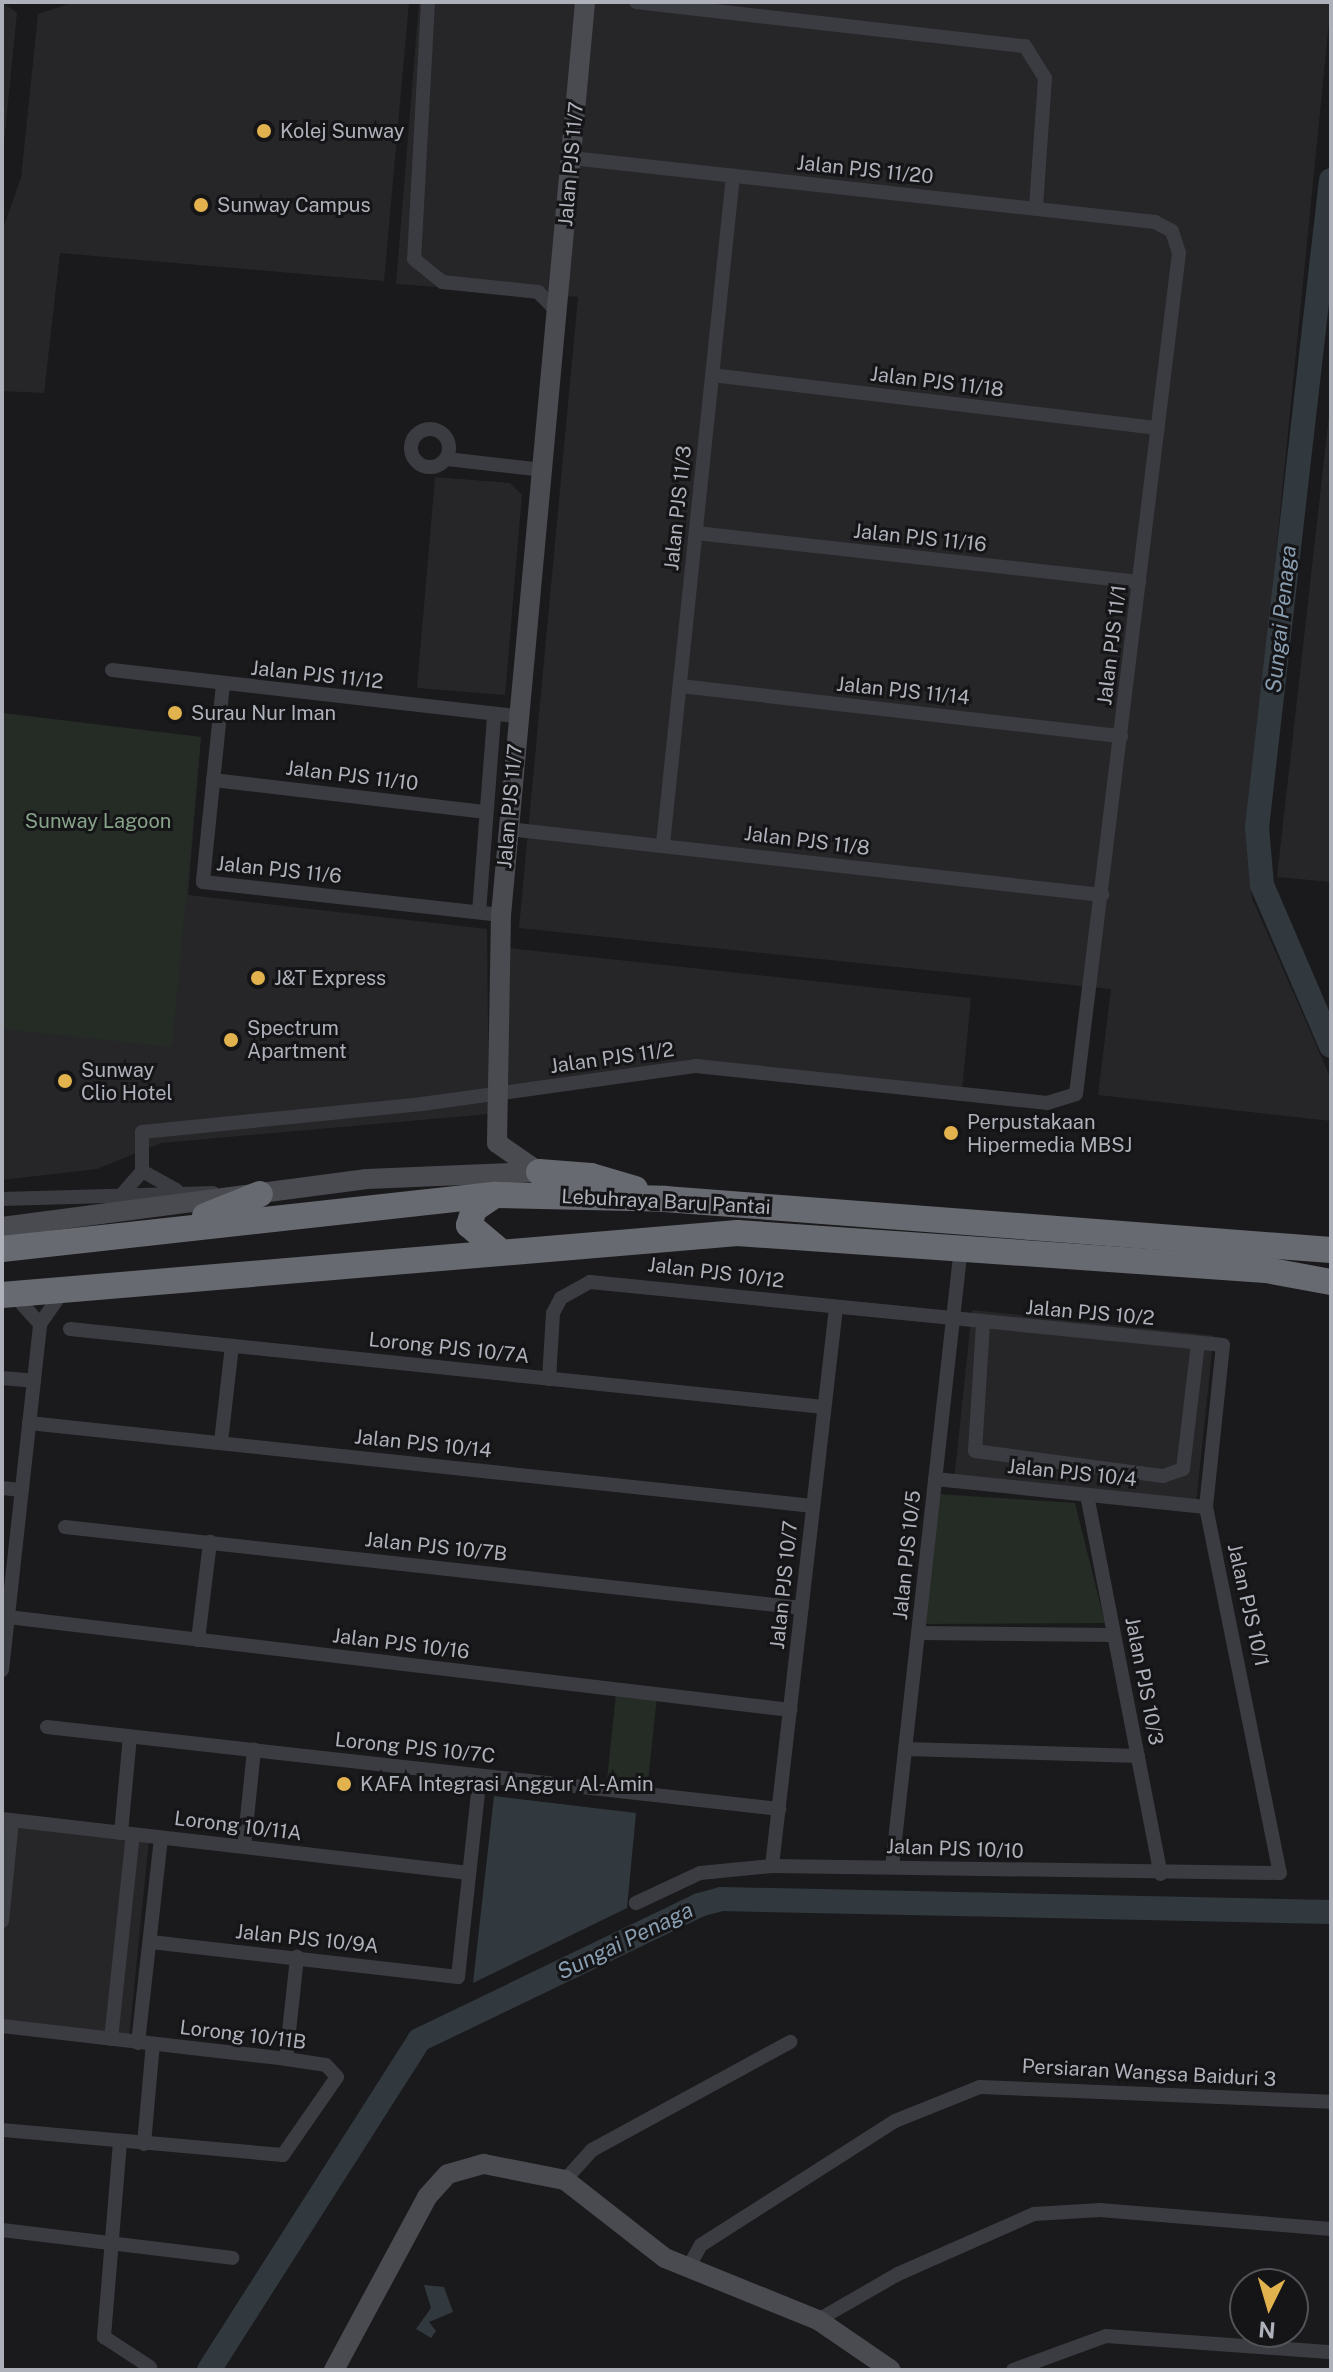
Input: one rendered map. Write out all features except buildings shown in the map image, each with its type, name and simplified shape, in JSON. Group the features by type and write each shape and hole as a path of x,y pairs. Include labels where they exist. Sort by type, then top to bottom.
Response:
{"highway":[{"path":"539,1172 591,1176 665,1199"},
{"path":"174,1233 260,1194"},
{"path":"495,1195 474,1209 469,1225 498,1249"},
{"name":"Lebuhraya Baru Pantai","path":"2,1249 174,1233 495,1195 665,1199 1331,1250"},
{"name":"Lebuhraya Baru Pantai","path":"7,1294 498,1249 771,1233 1320,1280"}],"street":[{"path":"428,2 414,259 442,282 534,292 559,314"},
{"name":"Jalan PJS 11/7","path":"497,1143 501,915 559,314 585,2"},
{"path":"636,2 1025,46 1045,78 1036,208"},
{"name":"Jalan PJS 11/20","path":"572,158 1155,222"},
{"name":"Jalan PJS 11/3","path":"663,844 733,176"},
{"name":"Jalan PJS 11/1","path":"1079,1084 1179,253 1172,231 1155,222"},
{"path":"534,292 562,271"},
{"name":"Jalan PJS 11/18","path":"712,375 1158,428"},
{"path":"447,459 543,470"},
{"name":"Jalan PJS 11/16","path":"696,533 1139,582"},
{"name":"Jalan PJS 11/12","path":"112,670 518,716"},
{"name":"Jalan PJS 11/6","path":"223,684 203,882 501,915"},
{"name":"Jalan PJS 11/14","path":"680,686 1121,736"},
{"name":"Jalan PJS 11/7","path":"479,912 494,715"},
{"name":"Jalan PJS 11/10","path":"213,780 486,812"},
{"name":"Jalan PJS 11/8","path":"508,829 1102,895"},
{"name":"Jalan PJS 11/2","path":"142,1171 142,1132 497,1094 696,1066 1047,1103 1069,1100 1079,1084"},
{"path":"456,1171 497,1143 539,1172"},
{"path":"118,1199 142,1171 179,1191"},
{"path":"2,1227 456,1171 539,1172"},
{"path":"2,1199 118,1199 179,1191 233,1197"},
{"name":"Jalan PJS 10/5","path":"892,1867 961,1247"},
{"name":"Jalan PJS 10/12","path":"549,1379 553,1313 561,1298 590,1282 953,1322"},
{"path":"2,1670 8,1617 6,1592 22,1490 40,1324 65,1289"},
{"path":"7,1294 40,1324"},
{"name":"Jalan PJS 10/7","path":"772,1866 836,1308"},
{"name":"Jalan PJS 10/2","path":"953,1322 1223,1345"},
{"path":"983,1324 975,1451 1163,1476 1183,1469 1198,1343"},
{"name":"Lorong PJS 10/7A","path":"70,1329 824,1407"},
{"name":"Jalan PJS 10/1","path":"1223,1345 1206,1507 1280,1873"},
{"path":"221,1442 232,1346"},
{"path":"2,1378 34,1381"},
{"name":"Jalan PJS 10/14","path":"29,1423 813,1506"},
{"name":"Jalan PJS 10/4","path":"935,1479 1206,1507"},
{"path":"2,1488 22,1490"},
{"name":"Jalan PJS 10/3","path":"1087,1495 1161,1874"},
{"name":"Jalan PJS 10/7B","path":"65,1527 802,1608"},
{"path":"198,1640 210,1542"},
{"name":"Jalan PJS 10/16","path":"8,1617 790,1710"},
{"path":"918,1633 1114,1635"},
{"name":"Lorong PJS 10/7C","path":"47,1727 779,1809"},
{"path":"111,2039 127,1834 130,1736"},
{"path":"905,1749 1138,1756"},
{"path":"244,1847 254,1750"},
{"path":"469,1873 480,1776"},
{"path":"2,1921 7,1820"},
{"name":"Lorong 10/11A","path":"7,1820 469,1873"},
{"path":"144,2144 151,1942 161,1838"},
{"name":"Jalan PJS 10/10","path":"636,1903 700,1873 772,1866 1161,1874 1280,1873"},
{"name":"Jalan PJS 10/9A","path":"151,1942 458,1977 469,1873"},
{"path":"286,2059 297,1957"},
{"name":"Lorong 10/11B","path":"2,2026 326,2065 337,2077 283,2155 4,2130"},
{"path":"565,2180 592,2150 790,2042"},
{"name":"Persiaran Wangsa Baiduri 3","path":"687,2270 701,2245 895,2121 980,2087 1331,2102"},
{"path":"120,2142 104,2337 150,2367"},
{"path":"334,2370 389,2261 448,2174 484,2164 565,2180 687,2270 818,2320 891,2370"},
{"path":"818,2320 898,2274 1034,2214 1100,2210 1331,2229"},
{"path":"2,2230 232,2258"},
{"path":"1013,2370 1106,2336 1331,2352"}],"shaded area":[{"path":"2,2 17,13 2,162"},
{"name":"Sunway Campus","path":"75,2 409,2 384,281 60,253 44,393 2,391 2,231 21,178 38,14"},
{"path":"419,2 1331,2 1248,833 1252,898 1331,1079 1331,1121 1098,1095 1111,989 519,928 578,297 396,284"},
{"path":"1331,398 1331,882 1277,877"},
{"path":"435,477 510,483 522,495 505,695 417,688"},
{"path":"2,713 201,737 188,895 487,929 489,1114 161,1143 97,1169 2,1180"},
{"path":"507,948 971,998 962,1090 732,1064 505,1089"},
{"path":"972,1310 1214,1335 1196,1500 955,1475"},
{"path":"494,1796 636,1813 627,1908 473,1983"},
{"path":"2,1825 149,1840 129,2038 2,2026"},
{"path":"424,2285 444,2287 453,2312 429,2322 436,2331 431,2338 416,2329 431,2308"}],"green space":[{"name":"Sunway Lagoon","path":"2,713 201,737 172,1047 2,1029"},
{"path":"938,1494 1075,1503 1105,1623 922,1624"},
{"path":"616,1694 657,1698 647,1790 606,1785"}],"waterway":[{"name":"Sungai Penaga","path":"1331,180 1257,827 1262,885 1331,1046"},
{"name":"Sungai Penaga","path":"209,2370 419,2040 699,1905 721,1899 1331,1912"}],"place":[{"name":"Kolej Sunway","path":"264,131"},
{"name":"Sunway Campus","path":"201,205"},
{"name":"Surau Nur Iman","path":"175,713"},
{"name":"J&T Express","path":"258,978"},
{"name":"Spectrum Apartment","path":"231,1040"},
{"name":"Sunway Clio Hotel","path":"65,1081"},
{"name":"Perpustakaan Hipermedia MBSJ","path":"951,1133"},
{"name":"KAFA Integrasi Anggur Al-Amin","path":"344,1784"}]}
